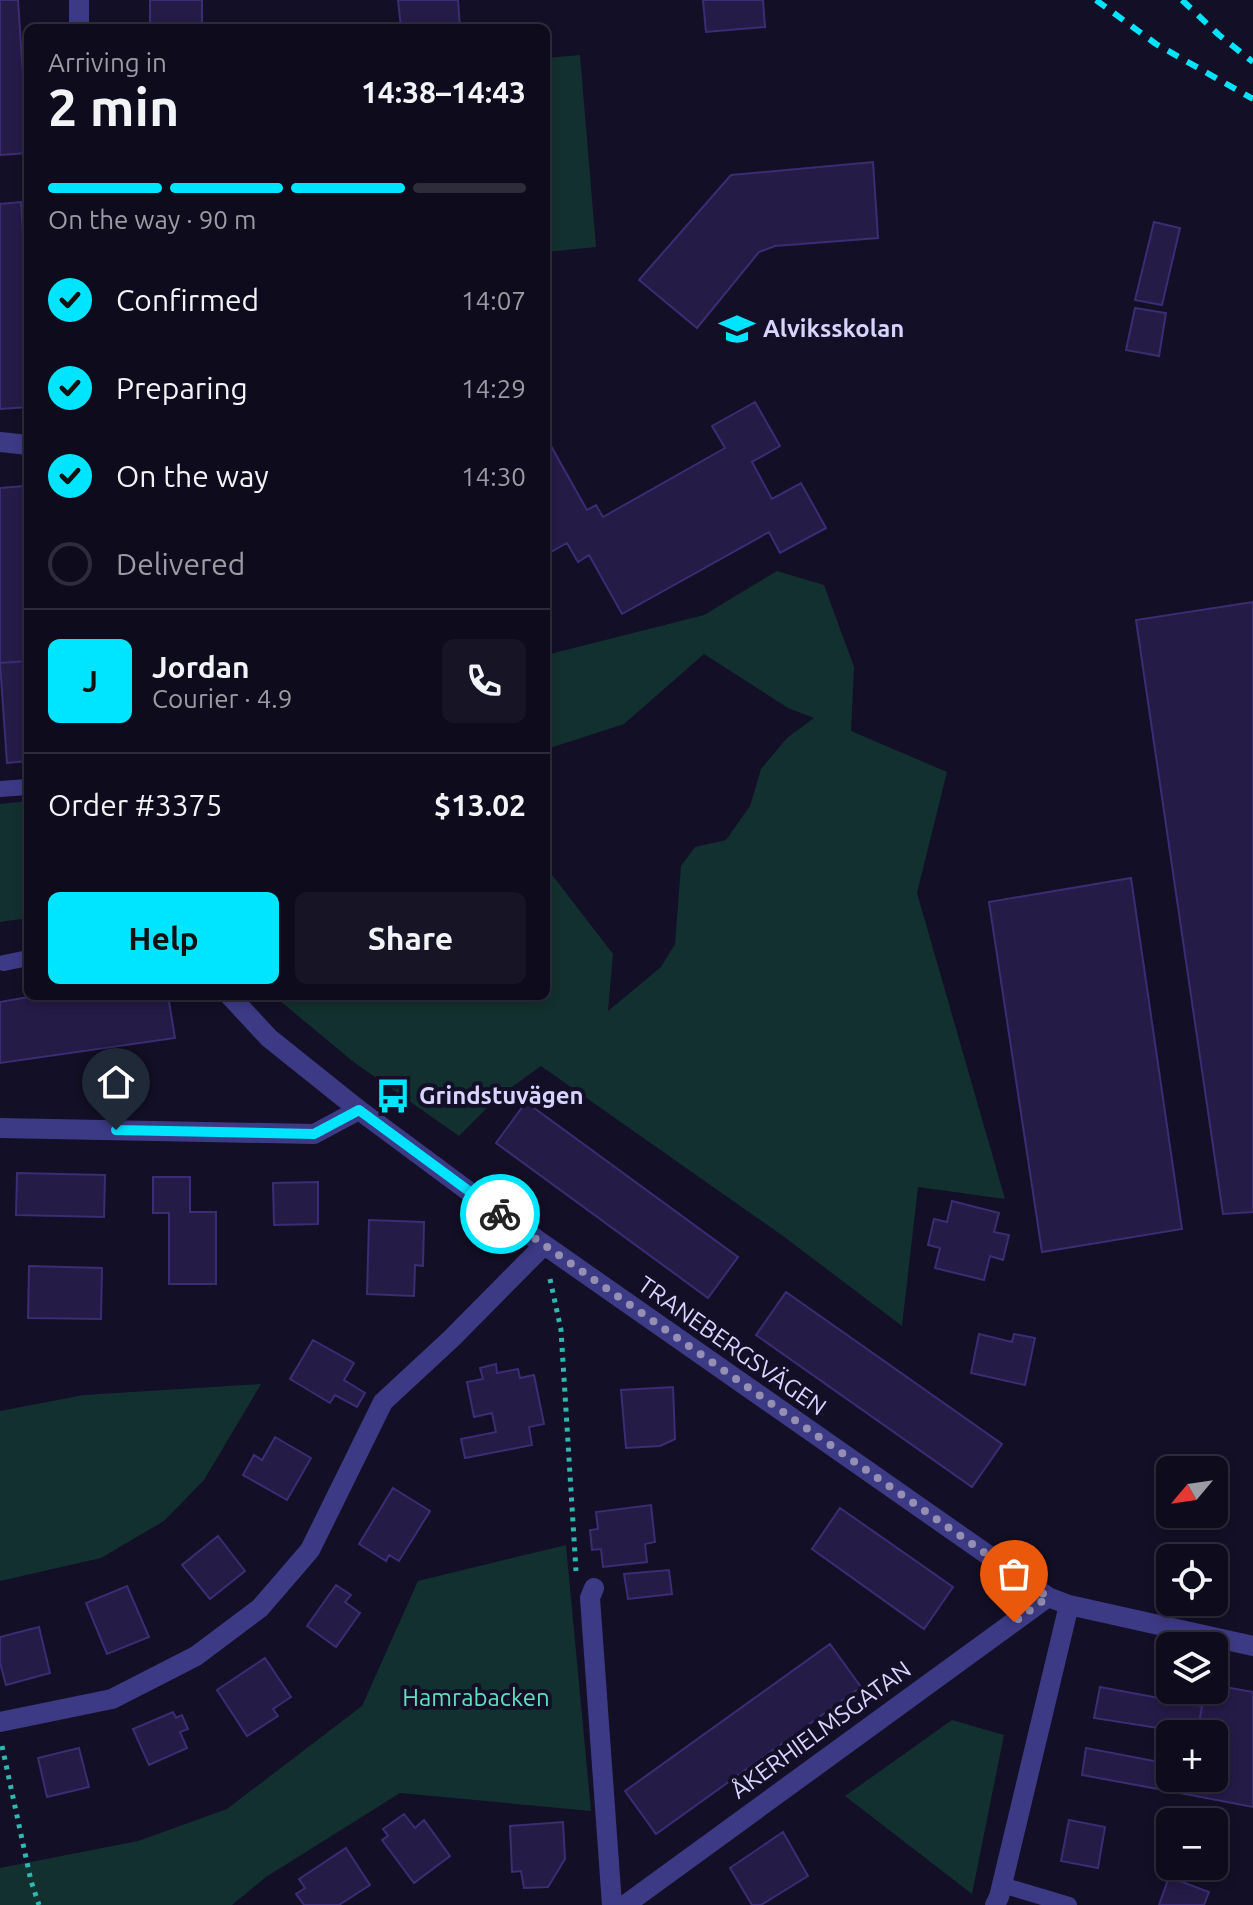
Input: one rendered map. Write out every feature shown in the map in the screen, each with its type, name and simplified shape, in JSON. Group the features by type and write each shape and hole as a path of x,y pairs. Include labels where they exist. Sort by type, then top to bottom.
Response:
{"street":[{"path":"79,0 79,24"},
{"path":"0,442 24,445"},
{"name":"TRANEBERGSVÄGEN","path":"234,1000 269,1038 359,1110 543,1246 1048,1597 1069,1605 1253,1646"},
{"path":"0,1128 314,1134 359,1110"},
{"path":"0,1722 112,1699 196,1656 260,1608 310,1550 383,1402 543,1246"},
{"path":"585,1586 590,1598 612,1905"},
{"name":"ÅKERHIELMSGATAN","path":"625,1905 1048,1597"},
{"path":"998,1895 1069,1605"}],"lane":[{"path":"0,789 24,787"},
{"path":"4,963 24,959"},
{"path":"998,1895 1069,1905"}],"path":[{"path":"543,1246 561,1330 585,1586"},
{"path":"0,1738 39,1905"}],"green space":[{"path":"580,55 596,247 550,252 550,58"},
{"path":"777,571 824,585 854,667 851,731 947,772 917,893 1005,1199 918,1187 902,1326 783,1236 541,1066 497,1098 459,1136 355,1063 279,1000 550,1000 550,872 613,954 608,1011 661,967 675,944 681,866 695,847 726,840 750,806 761,769 787,738 814,718 788,708 704,654 624,724 550,748 550,654 704,615"},
{"path":"24,801 24,919 0,922 0,804"},
{"path":"261,1384 204,1480 164,1521 101,1558 0,1581 0,1411 84,1395"},
{"name":"Hamrabacken","path":"566,1545 591,1811 400,1793 266,1877 232,1905 0,1905 0,1868 138,1841 227,1809 362,1706 418,1581"},
{"path":"952,1720 1004,1735 972,1894 845,1796"}],"building":[{"path":"0,0 18,0 24,92 24,153 0,155"},
{"path":"150,0 202,0 202,24 150,24"},
{"path":"398,0 458,0 460,24 401,24"},
{"path":"703,0 763,0 765,27 706,32"},
{"path":"873,162 878,238 775,246 759,252 697,328 639,280 731,175"},
{"path":"21,202 24,407 0,409 0,204"},
{"path":"1154,222 1180,228 1162,305 1135,300"},
{"path":"1135,308 1166,313 1159,356 1126,350"},
{"path":"755,402 780,446 752,462 772,499 801,483 826,528 780,553 769,532 622,614 589,555 578,562 567,543 550,552 550,444 587,510 596,505 603,517 725,448 712,426"},
{"path":"24,486 24,661 0,663 0,488"},
{"path":"1253,602 1253,1212 1223,1214 1136,620"},
{"path":"24,661 24,761 7,763 0,663"},
{"path":"1131,878 1182,1229 1042,1252 989,902"},
{"path":"24,998 169,1000 175,1038 0,1063 0,1002"},
{"path":"526,1102 738,1257 708,1298 496,1143"},
{"path":"17,1173 105,1175 104,1217 16,1215"},
{"path":"153,1177 190,1177 190,1212 216,1212 216,1284 169,1284 169,1213 153,1213"},
{"path":"318,1182 318,1224 274,1225 273,1183"},
{"path":"952,1201 999,1213 994,1232 1009,1235 1003,1260 990,1256 984,1280 935,1268 940,1248 928,1245 934,1219 947,1222"},
{"path":"369,1220 424,1222 423,1266 415,1265 414,1296 367,1294"},
{"path":"29,1266 102,1268 101,1319 28,1318"},
{"path":"786,1292 1002,1444 972,1487 756,1335"},
{"path":"979,1334 1012,1342 1014,1334 1035,1338 1025,1385 971,1373"},
{"path":"313,1340 354,1363 344,1380 365,1393 357,1407 335,1395 330,1403 290,1379"},
{"path":"496,1364 497,1373 518,1369 520,1378 534,1375 544,1424 529,1427 532,1445 465,1458 461,1439 496,1432 492,1413 474,1417 467,1382 483,1379 480,1368"},
{"path":"673,1387 675,1439 660,1446 626,1448 621,1390"},
{"path":"275,1437 311,1458 287,1500 243,1475 254,1455 262,1460"},
{"path":"393,1488 430,1511 399,1561 389,1555 386,1561 359,1544"},
{"path":"651,1505 655,1542 645,1544 647,1562 603,1567 601,1549 592,1550 590,1530 598,1529 596,1512"},
{"path":"840,1508 953,1587 924,1629 812,1549"},
{"path":"218,1536 245,1571 210,1599 182,1565"},
{"path":"669,1570 672,1594 628,1599 624,1574"},
{"path":"336,1585 351,1595 345,1602 360,1613 336,1647 307,1626"},
{"path":"127,1586 149,1637 107,1654 86,1603"},
{"path":"39,1627 50,1673 6,1685 0,1663 0,1637"},
{"path":"830,1644 861,1687 656,1834 625,1791"},
{"path":"265,1658 291,1697 273,1709 278,1716 247,1736 217,1690"},
{"path":"1100,1687 1156,1697 1156,1704 1202,1706 1200,1720 1156,1720 1156,1728 1094,1718"},
{"path":"1228,1688 1253,1692 1253,1807 1185,1794 1228,1792 1228,1720 1200,1720 1202,1704 1228,1704"},
{"path":"173,1712 176,1718 182,1715 188,1729 180,1732 187,1748 149,1765 133,1729"},
{"path":"79,1748 89,1787 47,1797 38,1758"},
{"path":"1086,1748 1156,1761 1156,1789 1082,1775"},
{"path":"404,1814 415,1828 424,1820 450,1856 414,1883 382,1840 388,1836 383,1829"},
{"path":"1069,1820 1105,1827 1098,1868 1061,1861"},
{"path":"563,1822 565,1859 548,1887 524,1888 521,1871 512,1872 510,1826"},
{"path":"783,1832 808,1876 761,1905 752,1905 730,1868"},
{"path":"346,1848 370,1885 339,1905 304,1905 296,1894 305,1888 299,1879"},
{"path":"1168,1880 1177,1880 1209,1892 1204,1905 1159,1905"}],"railway":[{"path":"1096,0 1156,44 1253,99"},
{"path":"1182,0 1253,62"}],"way so far":[{"path":"500,1214 1048,1597 1014,1622"}],"place":[{"name":"Alviksskolan","path":"737,329"},
{"name":"Grindstuvägen","path":"393,1096"}],"route":[{"path":"116,1130 314,1134 359,1110 500,1214"}]}
